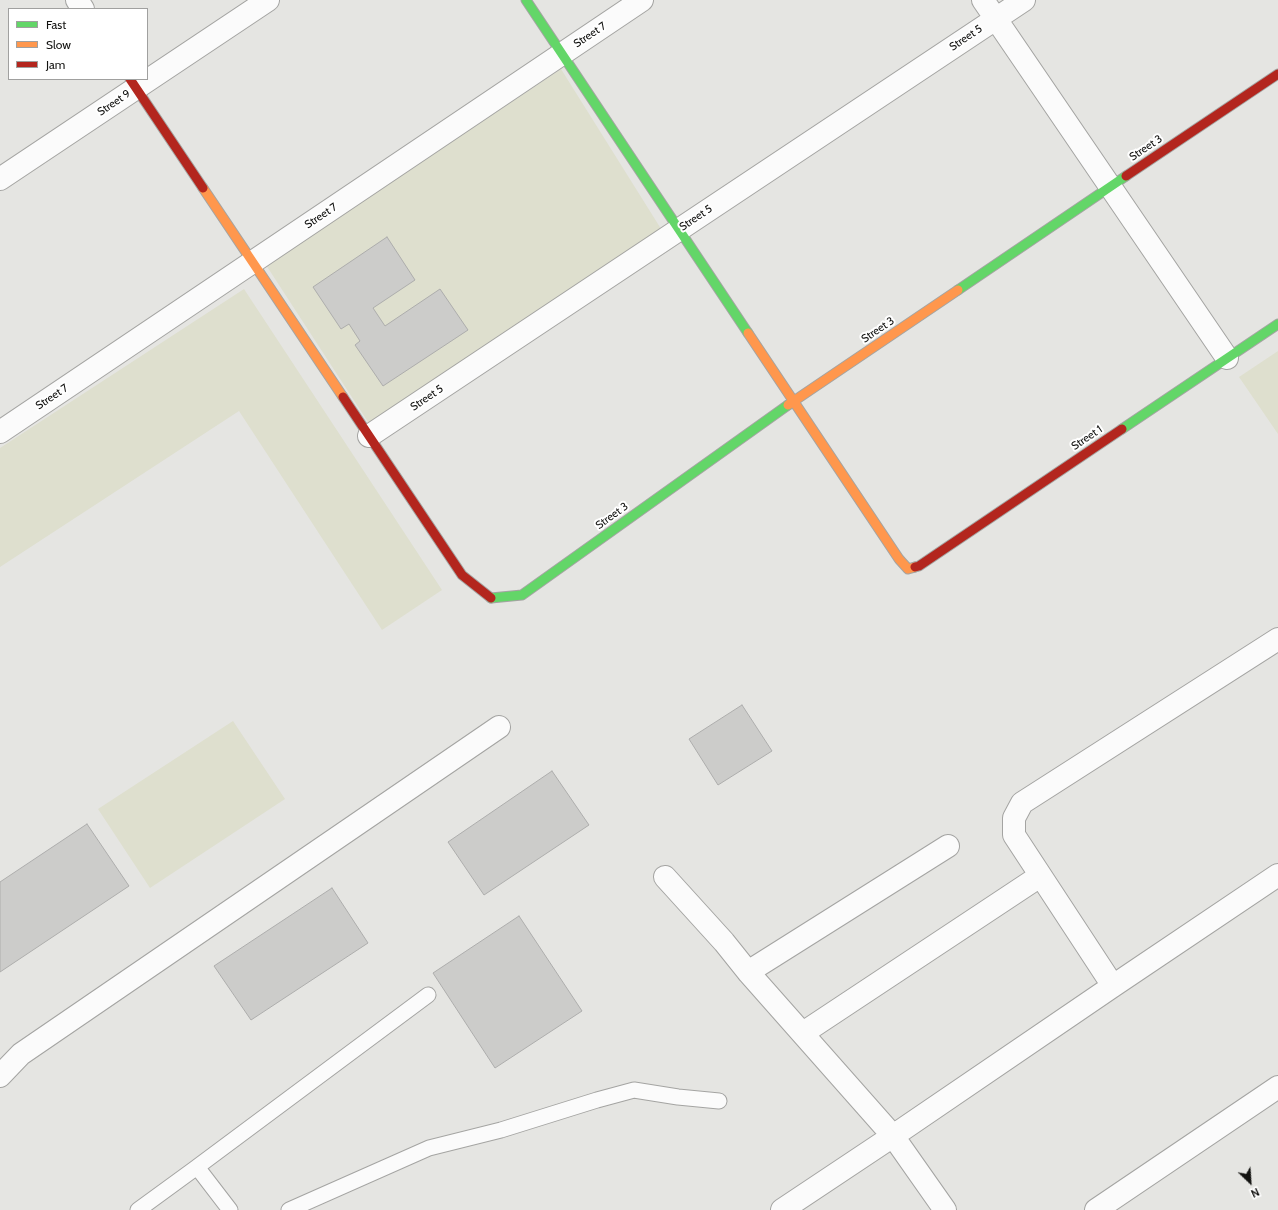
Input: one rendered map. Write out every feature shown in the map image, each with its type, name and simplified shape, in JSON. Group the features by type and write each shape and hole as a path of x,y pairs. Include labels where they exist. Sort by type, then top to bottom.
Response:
{"street":[{"path":"76,0 82,8"},
{"name":"Street 9","path":"148,74 268,0"},
{"path":"526,0 794,401"},
{"name":"Street 7","path":"0,432 642,0"},
{"path":"983,0 1227,358"},
{"name":"Street 5","path":"369,436 1024,0"},
{"name":"Street 3","path":"369,436 462,575 491,598 522,595 794,401 1278,74"},
{"path":"132,84 369,436"},
{"name":"Street 9","path":"0,179 132,84"},
{"name":"Street 1","path":"794,401 899,559 908,569 919,566 1278,324"},
{"path":"1113,986 1014,835 1014,818 1022,803 1278,639"},
{"path":"0,1076 21,1054 499,727"},
{"path":"748,972 948,846"},
{"path":"782,1210 1278,875"},
{"path":"666,876 724,942 748,972 893,1136 945,1210"},
{"path":"803,1033 1040,876"},
{"path":"1096,1210 1278,1088"}],"lane":[{"path":"138,1210 428,995"},
{"path":"289,1210 429,1148 501,1130 634,1090 678,1097 719,1101"},
{"path":"197,1167 230,1210"}],"green space":[{"path":"561,69 663,232 370,425 266,265"},
{"path":"244,289 442,590 382,630 239,411 0,567 0,448"},
{"path":"1278,351 1278,434 1239,377"},
{"path":"233,721 285,799 150,888 98,809"}],"building":[{"path":"387,237 415,280 373,308 385,326 440,289 468,330 383,386 355,345 360,341 349,324 341,329 313,287"},
{"path":"742,705 772,751 718,785 689,739"},
{"path":"552,771 589,825 484,895 448,842"},
{"path":"87,824 129,886 0,972 0,882"},
{"path":"332,888 368,943 251,1020 214,966"},
{"path":"519,916 582,1011 495,1068 433,973"}],"traffic: fast":[{"path":"526,0 748,333"},
{"path":"958,290 1126,176"},
{"path":"1122,429 1278,324"},
{"path":"491,598 522,595 788,405"}],"traffic: slow":[{"path":"203,188 343,397"},
{"path":"788,405 958,290"},
{"path":"748,333 899,559 908,569 915,567"}],"traffic: jam":[{"path":"1126,176 1278,74"},
{"path":"131,80 203,188"},
{"path":"343,397 462,575 491,598"},
{"path":"915,567 919,566 1122,429"}]}
